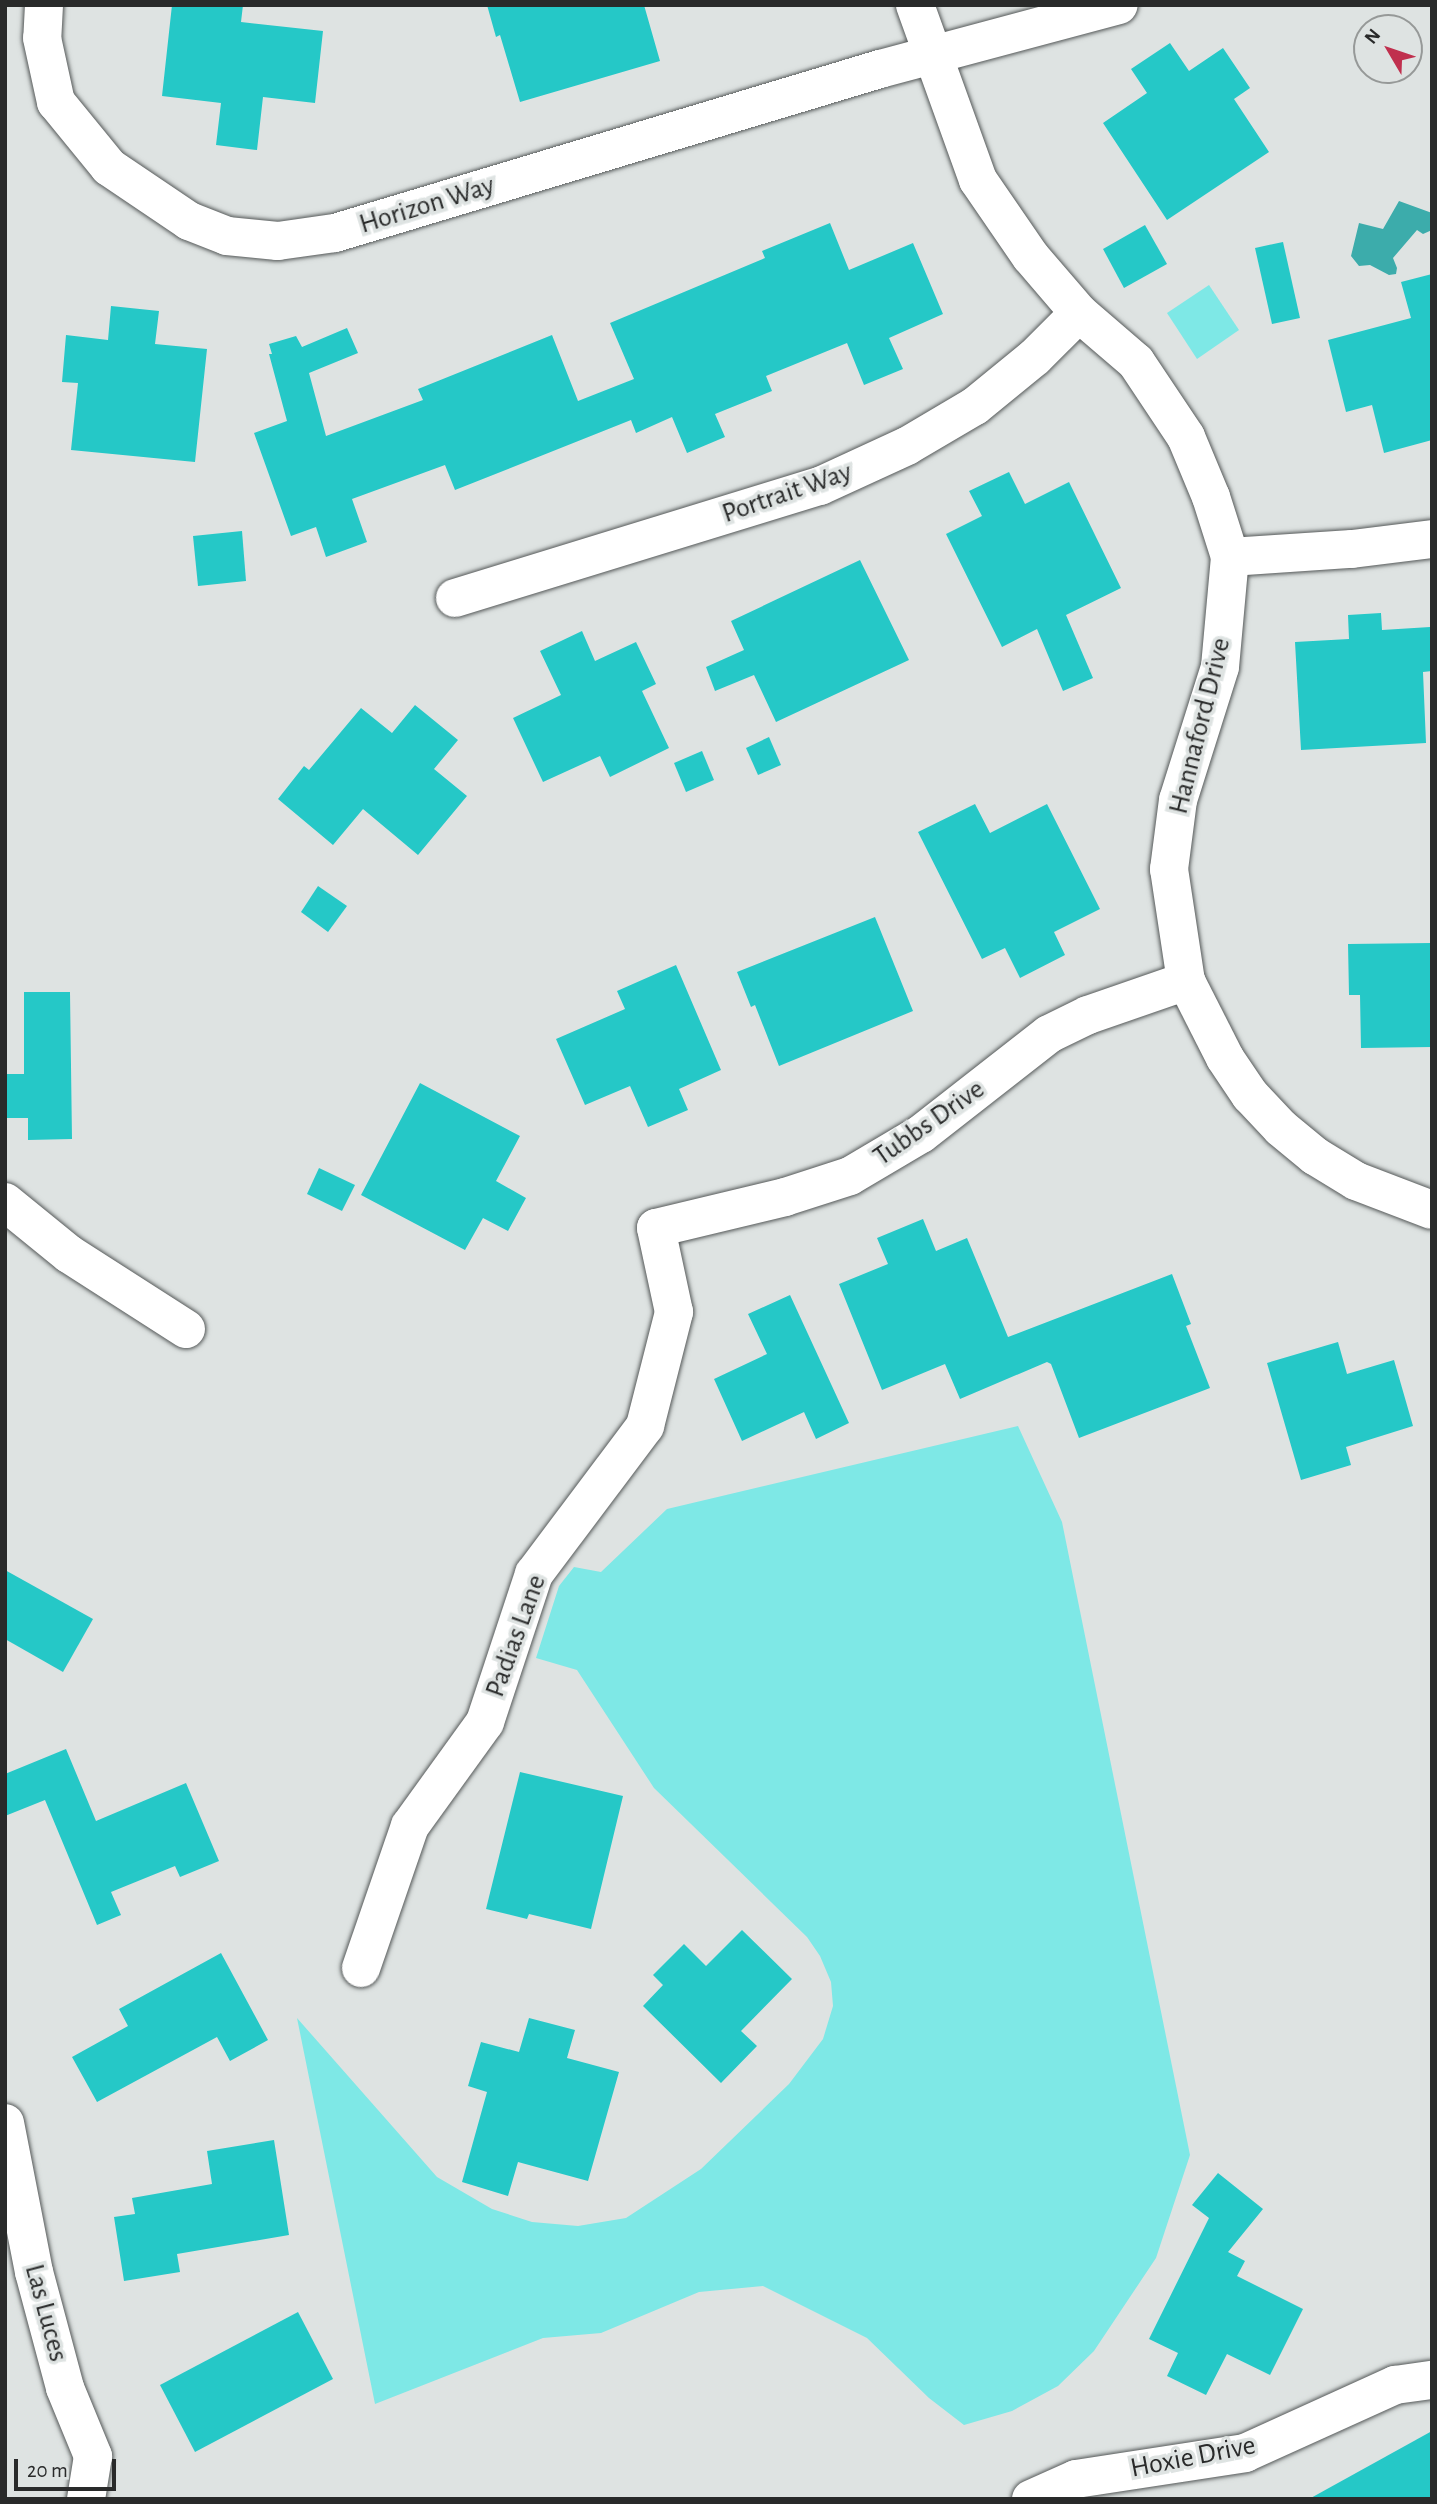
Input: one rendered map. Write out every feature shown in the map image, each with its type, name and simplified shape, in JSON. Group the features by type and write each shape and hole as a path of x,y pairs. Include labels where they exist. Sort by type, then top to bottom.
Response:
{"street":[{"name":"Horizon Way","path":"44,5 42,38 56,102 109,167 189,221 227,236 278,241 335,233 930,54 1119,5"},
{"name":"Hannaford Drive","path":"915,5 930,54 978,180 1031,257 1079,313 1136,362 1186,437 1211,497 1230,557 1220,667 1178,800 1169,869 1176,931 1186,981 1225,1058 1250,1095 1281,1128 1315,1156 1356,1181 1432,1210"},
{"name":"Portrait Way","path":"455,598 820,486 907,446 975,407 1035,358 1079,313"},
{"path":"1230,557 1352,549 1432,539"},
{"name":"Tubbs Drive","path":"656,1228 785,1197 850,1176 921,1134 1049,1034 1088,1015 1186,981"},
{"path":"5,1202 69,1254 186,1329"},
{"name":"Padias Lane","path":"360,1968 410,1826 485,1722 534,1574 645,1426 674,1312 656,1228"},
{"name":"Las Luces","path":"5,2123 34,2272 65,2388 93,2456 86,2499"},
{"name":"Hoxie Drive","path":"1031,2499 1076,2479 1245,2454 1395,2385 1432,2380"}],"shaded area":[{"path":"1399,201 1432,213 1432,230 1423,234 1417,230 1393,258 1396,274 1389,275 1370,265 1359,266 1351,256 1359,223 1383,229"},
{"path":"1209,285 1239,330 1197,359 1167,313"},
{"path":"1018,1426 1062,1522 1190,2155 1156,2258 1094,2351 1058,2386 1012,2411 964,2425 929,2398 867,2338 763,2286 699,2292 601,2333 543,2338 375,2404 297,2018 437,2177 492,2209 532,2222 578,2226 626,2218 701,2169 789,2084 823,2039 833,2006 831,1982 820,1956 807,1937 654,1788 577,1670 536,1658 559,1586 574,1567 601,1572 667,1509"}],"building":[{"path":"172,5 243,5 241,22 323,31 315,103 263,97 257,150 216,145 221,103 162,96"},
{"path":"487,5 644,5 660,61 520,102 500,35 496,37"},
{"path":"1170,43 1189,71 1223,48 1250,88 1234,99 1269,152 1167,220 1103,123 1147,93 1131,69"},
{"path":"830,223 849,270 913,243 943,314 889,338 903,369 864,385 847,343 766,376 772,391 715,414 725,437 687,453 672,417 636,433 631,420 455,490 445,465 352,499 367,542 326,557 316,527 291,536 254,433 287,421 269,354 272,354 269,344 296,336 302,347 347,328 358,353 309,373 326,436 423,400 418,389 552,335 578,401 634,379 610,323 765,258 762,251"},
{"path":"1145,225 1167,264 1124,288 1103,249"},
{"path":"1283,242 1300,318 1272,324 1255,248"},
{"path":"1432,274 1432,440 1384,453 1372,405 1346,412 1328,340 1411,318 1401,282"},
{"path":"111,306 159,311 155,344 207,349 195,462 71,450 78,383 62,382 66,335 108,340"},
{"path":"1009,472 1025,504 1069,482 1121,588 1066,615 1093,678 1063,691 1037,629 1002,647 946,534 982,516 969,491"},
{"path":"242,531 246,581 198,586 193,536"},
{"path":"860,560 909,660 776,722 754,675 715,691 706,667 744,650 731,621"},
{"path":"1381,613 1382,630 1430,627 1432,671 1423,672 1426,743 1301,750 1295,642 1349,639 1348,615"},
{"path":"582,631 595,661 636,642 656,684 642,691 669,748 610,777 600,756 543,782 513,718 561,695 540,651"},
{"path":"415,705 458,740 434,769 467,796 418,855 363,809 333,845 278,799 304,766 309,770 361,708 392,733"},
{"path":"769,737 781,765 758,775 746,748"},
{"path":"702,751 714,780 686,792 674,763"},
{"path":"975,804 990,833 1047,804 1100,909 1054,932 1065,955 1020,978 1005,948 982,959 918,832"},
{"path":"318,886 347,906 328,932 301,912"},
{"path":"875,917 913,1011 779,1066 755,1005 751,1007 737,972"},
{"path":"1432,943 1432,1047 1361,1048 1360,995 1349,995 1348,944"},
{"path":"676,965 721,1070 679,1089 688,1110 648,1127 630,1086 585,1105 556,1039 625,1009 617,991"},
{"path":"24,992 70,992 72,1139 28,1140 28,1118 5,1118 5,1074 24,1074"},
{"path":"420,1083 520,1136 496,1181 526,1198 508,1231 483,1218 465,1250 361,1195"},
{"path":"319,1168 355,1185 342,1211 307,1194"},
{"path":"923,1219 936,1251 967,1238 1008,1337 1172,1274 1191,1324 1186,1326 1210,1388 1079,1438 1051,1364 1047,1362 960,1399 945,1364 882,1390 839,1284 888,1264 877,1238"},
{"path":"790,1295 849,1423 816,1439 804,1412 742,1441 714,1379 767,1354 748,1314"},
{"path":"1338,1342 1347,1374 1394,1360 1413,1426 1346,1447 1351,1465 1301,1480 1267,1363"},
{"path":"5,1570 93,1619 63,1672 5,1639"},
{"path":"66,1749 96,1821 186,1783 219,1861 180,1877 175,1866 111,1892 121,1915 97,1925 45,1800 5,1816 5,1774"},
{"path":"520,1772 623,1796 591,1929 529,1914 527,1919 486,1909"},
{"path":"742,1930 792,1979 741,2031 757,2046 721,2083 643,2006 663,1985 653,1975 684,1944 706,1966"},
{"path":"221,1953 268,2040 230,2061 217,2037 97,2102 72,2057 128,2026 119,2009"},
{"path":"529,2018 575,2030 567,2058 619,2072 588,2181 518,2162 508,2196 462,2182 487,2092 468,2086 481,2042 519,2052"},
{"path":"274,2140 289,2235 177,2254 180,2272 124,2281 114,2217 135,2214 132,2198 212,2184 207,2151"},
{"path":"1218,2173 1263,2209 1228,2252 1245,2261 1237,2276 1303,2309 1270,2375 1227,2354 1206,2395 1167,2376 1178,2353 1149,2339 1209,2218 1192,2205"},
{"path":"298,2312 333,2379 195,2452 160,2385"},
{"path":"1432,2431 1432,2499 1309,2499"}]}
